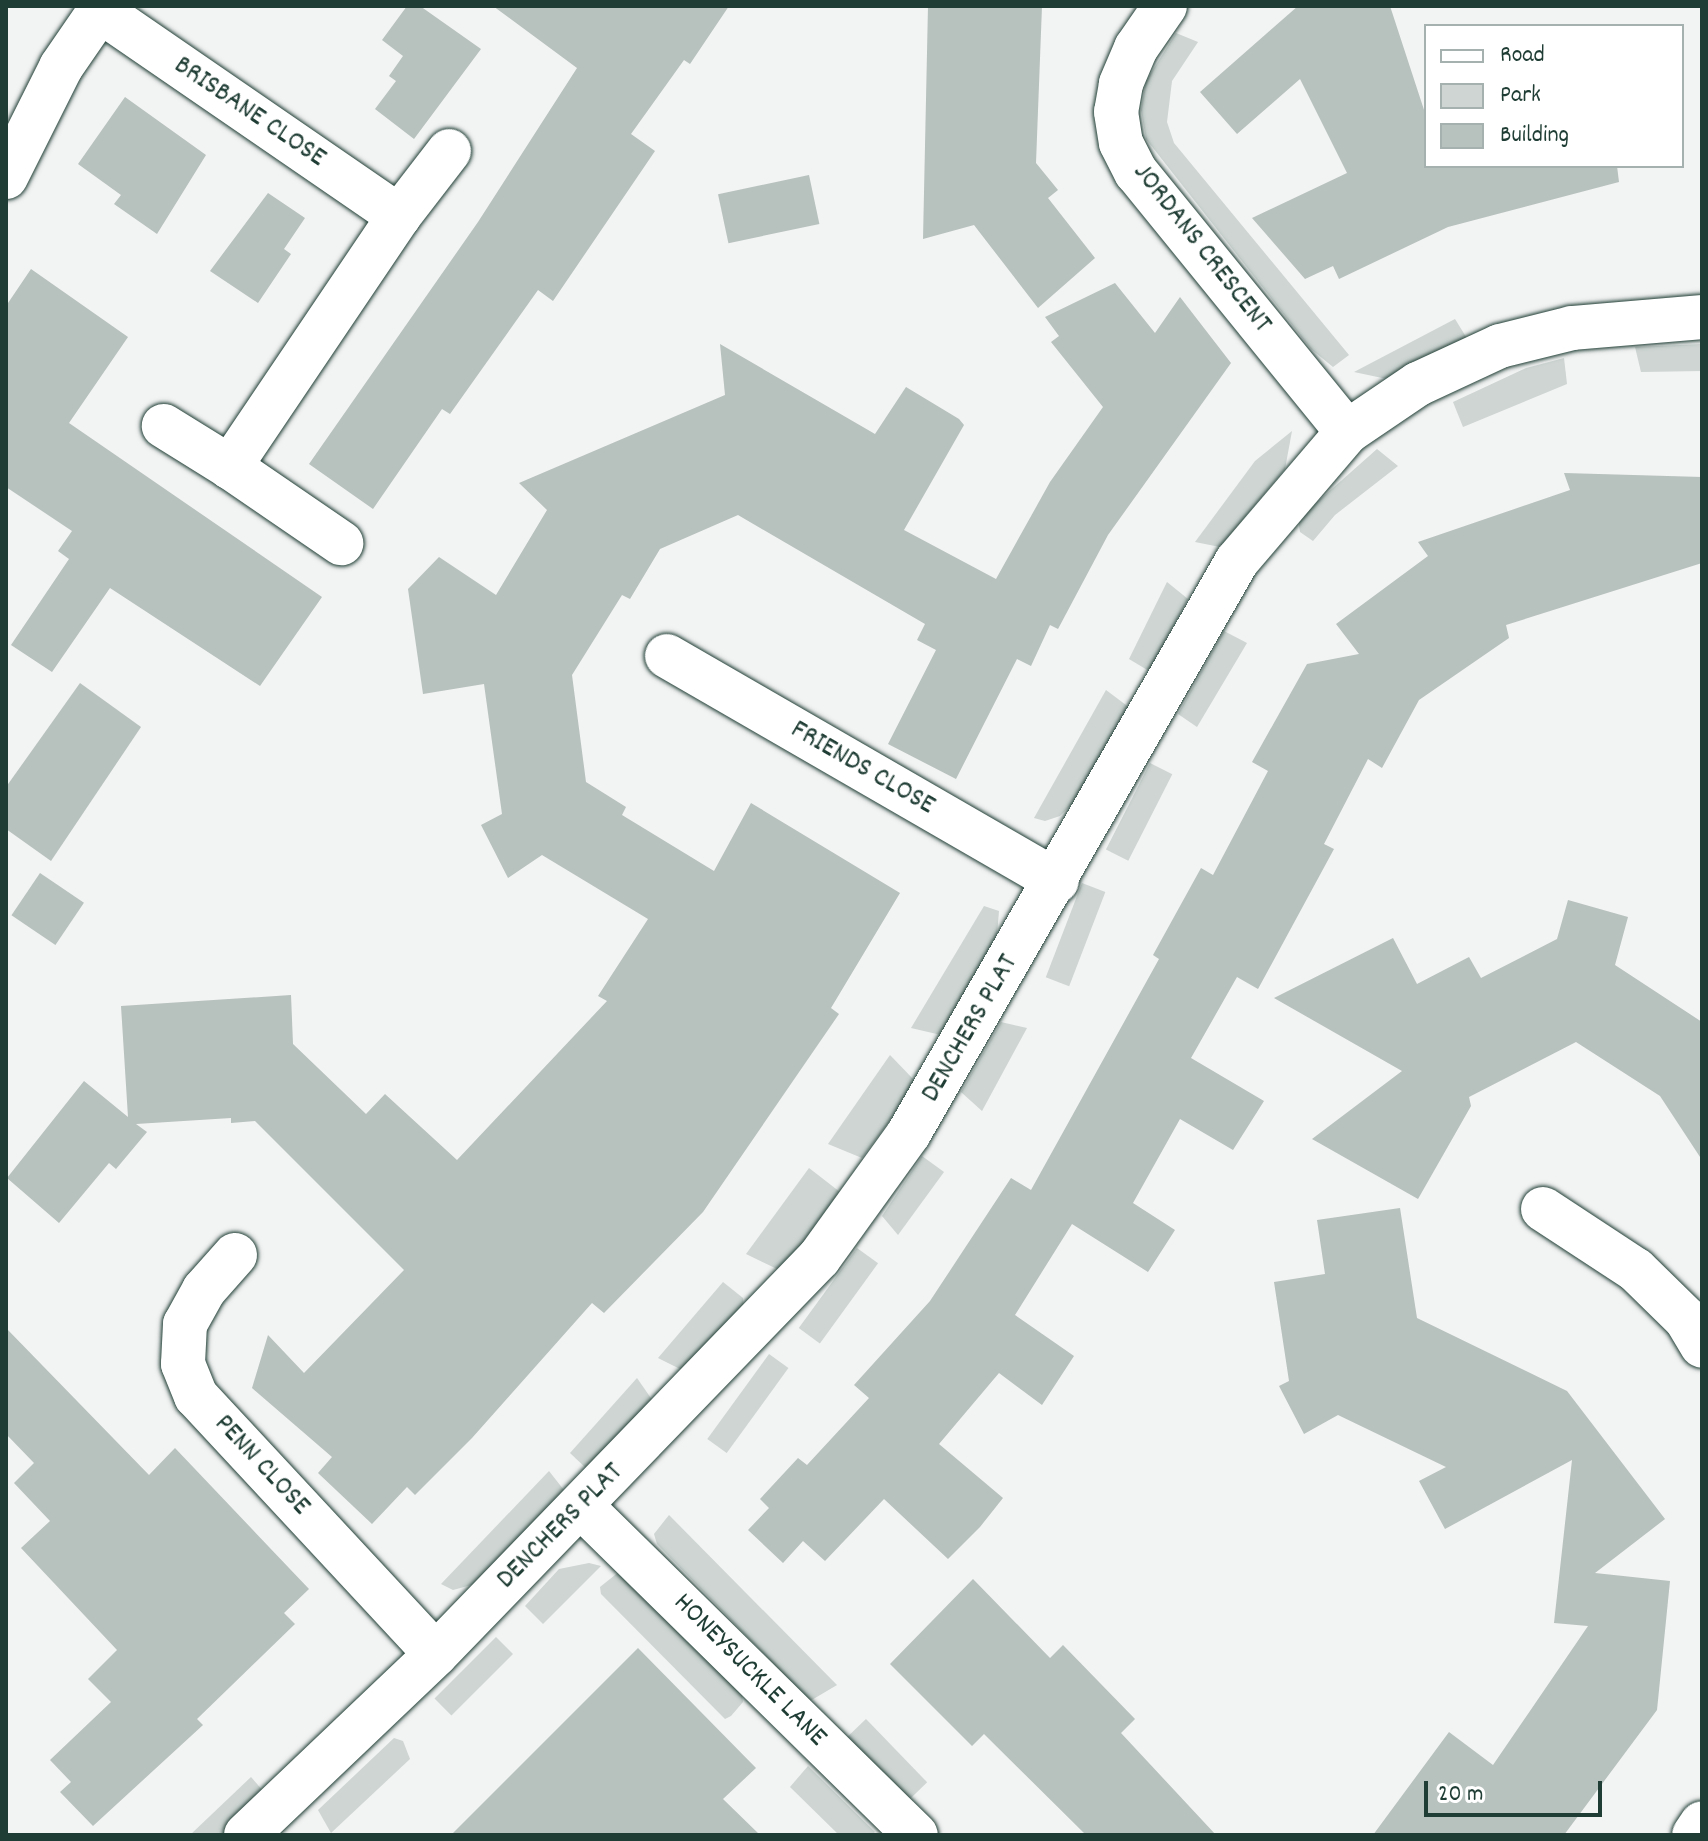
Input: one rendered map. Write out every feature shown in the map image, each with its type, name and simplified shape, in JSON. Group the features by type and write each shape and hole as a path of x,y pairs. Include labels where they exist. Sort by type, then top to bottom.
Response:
{"street":[{"name":"JORDANS CRESCENT","path":"1165,6 1136,48 1121,84 1116,112 1121,143 1136,172 1347,432"},
{"path":"6,177 61,67 101,8"},
{"name":"BRISBANE CLOSE","path":"101,8 399,216"},
{"path":"230,467 399,216 449,151"},
{"name":"DENCHERS PLAT","path":"246,1835 436,1654 771,1313 864,1200 909,1133 1057,881 1237,561 1347,432 1418,384 1500,346 1572,328 1702,317"},
{"path":"164,426 341,543"},
{"name":"FRIENDS CLOSE","path":"667,656 1057,881"},
{"path":"1543,1209 1636,1270 1686,1319 1702,1346"},
{"name":"PENN CLOSE","path":"235,1255 204,1290 185,1324 183,1364 196,1396 436,1654"},
{"name":"HONEYSUCKLE LANE","path":"582,1507 916,1835"},
{"path":"1694,1835 1702,1823"}],"green space":[{"path":"1176,33 1198,42 1172,81 1167,122 1174,143 1349,355 1333,367 1311,349 1146,139 1141,110 1146,81"},
{"path":"1455,319 1468,340 1387,379 1354,372"},
{"path":"1702,344 1702,371 1641,372 1635,347"},
{"path":"1564,358 1567,384 1463,427 1453,402 1526,368"},
{"path":"1292,431 1285,469 1220,547 1195,542 1255,461"},
{"path":"1377,449 1398,466 1335,515 1313,541 1300,532 1298,519"},
{"path":"1167,582 1188,599 1149,671 1129,659"},
{"path":"1224,631 1247,643 1197,727 1178,714"},
{"path":"1106,690 1130,708 1074,802 1060,816 1045,821 1034,818"},
{"path":"1150,763 1172,774 1128,861 1106,849"},
{"path":"1082,883 1105,892 1069,986 1046,977"},
{"path":"984,906 999,911 996,946 941,1035 911,1028"},
{"path":"1001,1022 1027,1028 982,1111 961,1092"},
{"path":"890,1055 915,1081 888,1123 862,1158 828,1144"},
{"path":"922,1156 944,1172 898,1235 882,1216"},
{"path":"809,1168 840,1192 801,1248 777,1269 746,1254"},
{"path":"857,1248 878,1263 820,1343 799,1328"},
{"path":"723,1282 743,1298 744,1308 686,1372 658,1358"},
{"path":"769,1354 788,1368 727,1453 707,1439"},
{"path":"637,1378 655,1404 589,1471 570,1453"},
{"path":"549,1471 567,1494 475,1584 453,1590 441,1584"},
{"path":"669,1515 837,1685 810,1701 657,1544 654,1534"},
{"path":"589,1563 601,1566 543,1624 525,1606 559,1569"},
{"path":"620,1571 742,1695 743,1702 731,1716 725,1719 601,1594 600,1587"},
{"path":"496,1637 513,1654 451,1715 434,1699"},
{"path":"866,1719 927,1782 906,1803 844,1740"},
{"path":"394,1738 403,1741 410,1759 331,1833 318,1810"},
{"path":"808,1766 875,1832 872,1835 839,1835 790,1787"},
{"path":"251,1777 264,1792 229,1835 190,1835"}],"building":[{"path":"407,6 420,6 481,49 414,139 375,109 396,81 389,76 403,56 382,40"},
{"path":"493,6 729,6 690,64 684,60 631,134 655,151 553,301 538,290 450,414 442,409 373,509 309,464 478,222 577,68"},
{"path":"928,6 1042,6 1036,163 1058,190 1048,198 1095,258 1038,308 974,225 923,239"},
{"path":"1298,6 1390,6 1424,110 1424,168 1617,168 1619,182 1448,227 1339,279 1333,266 1305,279 1252,218 1347,173 1300,79 1237,134 1200,92"},
{"path":"125,97 206,155 157,234 114,204 121,195 78,164"},
{"path":"809,175 819,224 728,243 718,194"},
{"path":"268,193 305,218 284,249 291,254 258,303 210,271"},
{"path":"31,269 128,337 69,423 322,597 260,686 110,588 52,672 11,645 69,559 58,551 72,531 6,487 6,306"},
{"path":"1115,283 1155,333 1180,297 1231,363 1108,535 1058,629 1050,625 1031,666 1017,659 956,779 888,744 936,650 917,640 925,624 738,515 660,549 630,599 622,595 572,675 586,782 626,807 622,815 714,871 751,803 900,893 831,1008 839,1014 703,1212 604,1313 592,1303 472,1438 415,1495 407,1487 372,1524 318,1473 332,1457 252,1388 268,1335 304,1373 404,1270 255,1121 231,1123 231,1118 136,1124 147,1132 116,1169 109,1163 59,1223 7,1178 84,1081 128,1117 121,1006 291,995 293,1044 366,1114 385,1094 457,1160 607,1001 598,996 648,919 542,855 508,878 481,825 502,814 484,684 423,694 408,589 439,557 496,595 547,510 519,483 725,395 720,344 875,434 906,387 959,419 964,425 904,530 996,579 1050,482 1103,407 1051,342 1059,336 1045,317"},
{"path":"1564,473 1702,477 1702,563 1506,625 1509,638 1419,700 1382,768 1368,759 1324,844 1334,849 1258,989 1237,977 1191,1058 1264,1101 1233,1150 1180,1119 1133,1203 1175,1230 1148,1272 1072,1224 1015,1315 1074,1356 1042,1405 999,1373 939,1444 1003,1498 980,1527 948,1559 884,1499 825,1561 803,1541 783,1563 748,1530 769,1508 760,1499 798,1458 807,1465 869,1398 854,1385 930,1301 1011,1178 1031,1190 1159,959 1153,955 1201,868 1213,875 1268,771 1252,762 1307,664 1359,654 1336,624 1428,556 1418,542 1570,490"},
{"path":"80,683 141,727 51,861 6,829 6,787"},
{"path":"40,873 84,903 55,945 11,915"},
{"path":"1568,900 1628,917 1615,965 1702,1022 1702,1160 1660,1096 1576,1042 1469,1097 1471,1106 1418,1199 1312,1139 1402,1071 1274,998 1393,938 1417,984 1469,957 1481,978 1557,939"},
{"path":"1400,1208 1417,1318 1567,1391 1665,1519 1595,1573 1670,1581 1657,1710 1564,1835 1373,1835 1449,1732 1493,1765 1588,1626 1554,1623 1572,1460 1445,1529 1419,1481 1446,1467 1338,1415 1304,1434 1279,1386 1289,1381 1274,1282 1325,1274 1317,1220"},
{"path":"6,1328 149,1475 175,1448 309,1589 284,1613 295,1624 197,1719 203,1725 93,1826 60,1792 71,1782 50,1760 111,1702 88,1679 117,1650 21,1548 50,1521 14,1483 34,1463 6,1434"},
{"path":"973,1579 1050,1658 1063,1645 1135,1719 1121,1733 1216,1835 1086,1835 984,1734 972,1746 890,1664"},
{"path":"638,1648 756,1768 723,1799 760,1835 451,1835"}]}
